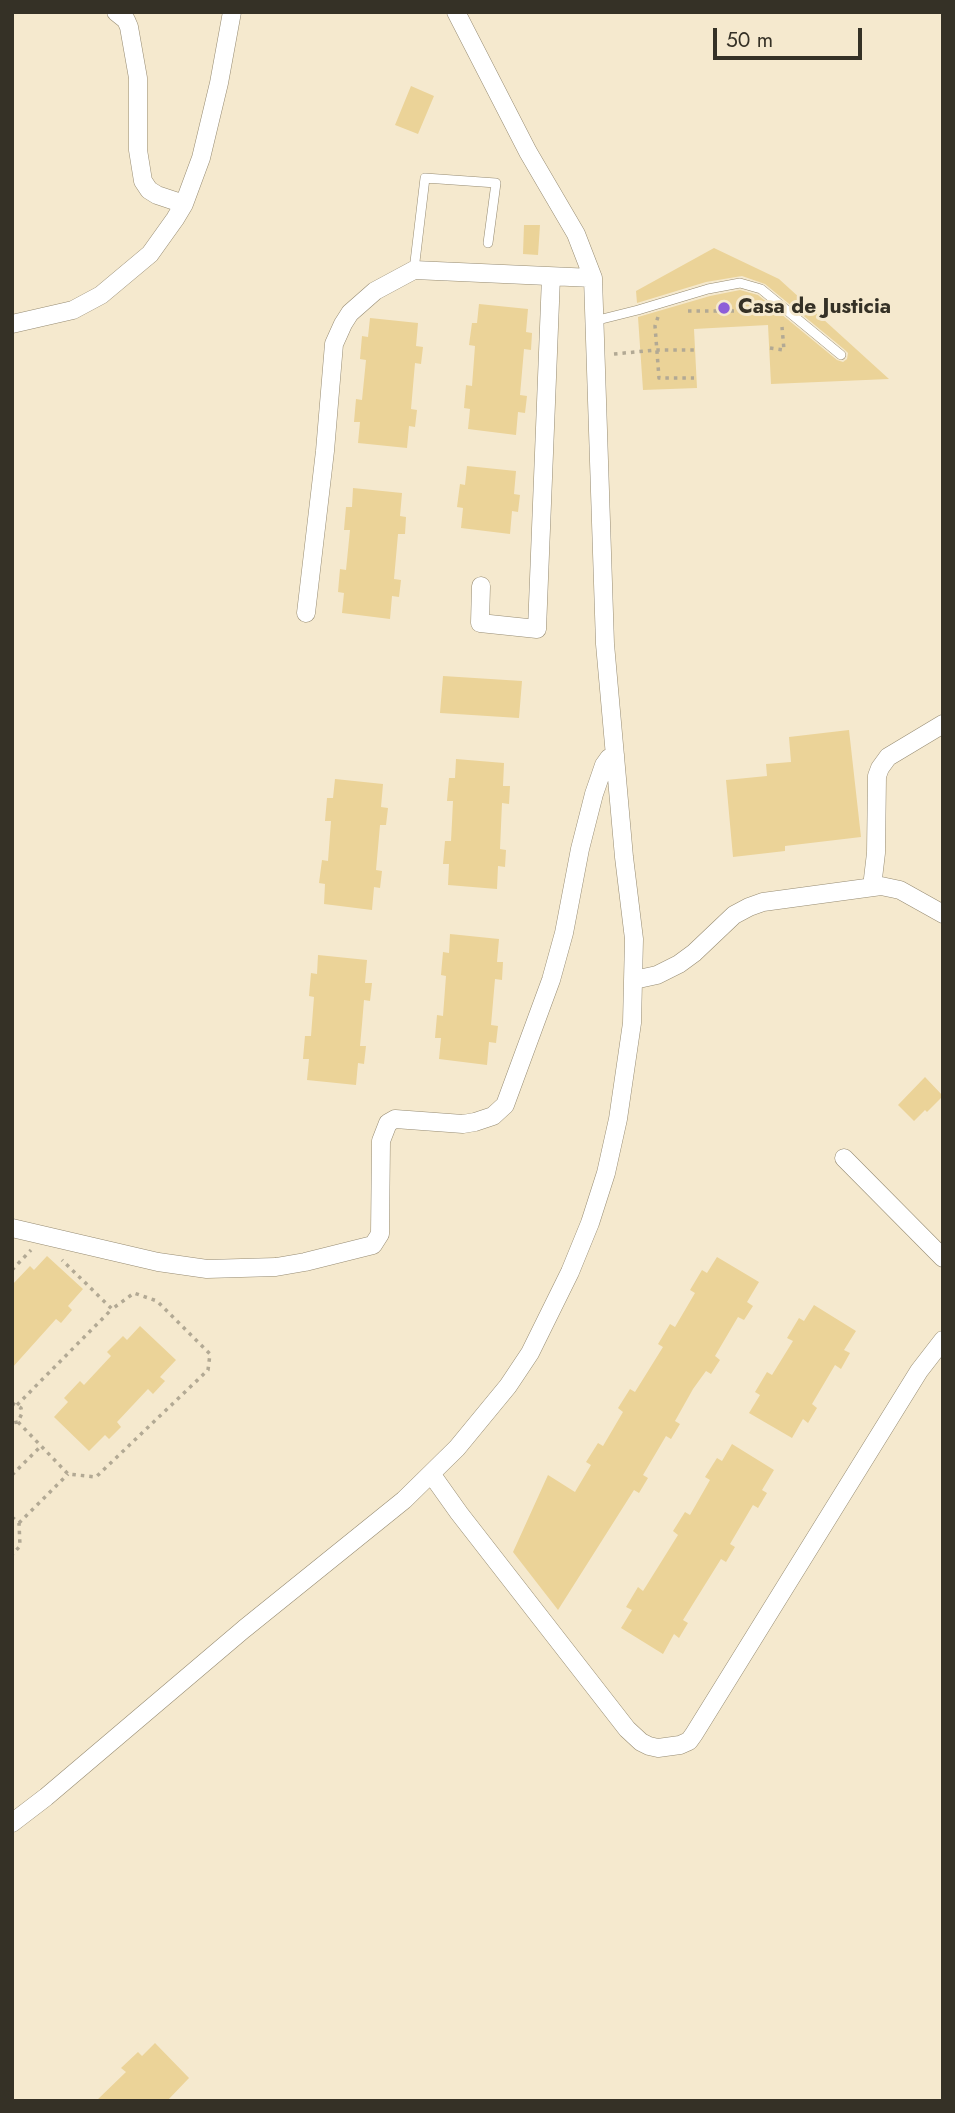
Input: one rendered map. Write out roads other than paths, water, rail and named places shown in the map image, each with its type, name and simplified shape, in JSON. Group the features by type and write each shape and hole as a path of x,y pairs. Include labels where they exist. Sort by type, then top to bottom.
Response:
{"street":[{"path":"116,12 130,27 138,78 138,150 143,181 149,190 157,195 184,204"},
{"path":"12,324 73,310 101,295 150,254 184,204 201,158 232,12"},
{"path":"12,1823 432,1475 484,1418 530,1353 570,1272 606,1173 626,1065 634,981 634,939 605,644 593,278 576,234 528,152 456,12"},
{"path":"306,613 325,451 334,344 343,324 355,308 375,290 414,270 593,278"},
{"path":"481,586 480,623 537,629 551,277"},
{"path":"872,887 876,853 877,776 880,768 888,757 943,724"},
{"path":"12,1228 159,1262 207,1269 305,1262 373,1245 380,1234 381,1141 388,1123 396,1119 463,1124 493,1116 505,1105 551,980 594,794 606,761 615,755"},
{"path":"634,981 657,975 679,964 734,915 763,902 872,887 890,887 943,914"},
{"path":"844,1158 943,1258"},
{"path":"432,1475 627,1729 649,1746 658,1748 680,1745 689,1741 694,1734 919,1371 943,1340"}],"lane":[{"path":"414,270 425,178 496,183 488,243"},
{"path":"594,321 708,289 740,283 761,289 841,355"}],"place":[{"name":"Casa de Justicia","path":"724,308"}]}
